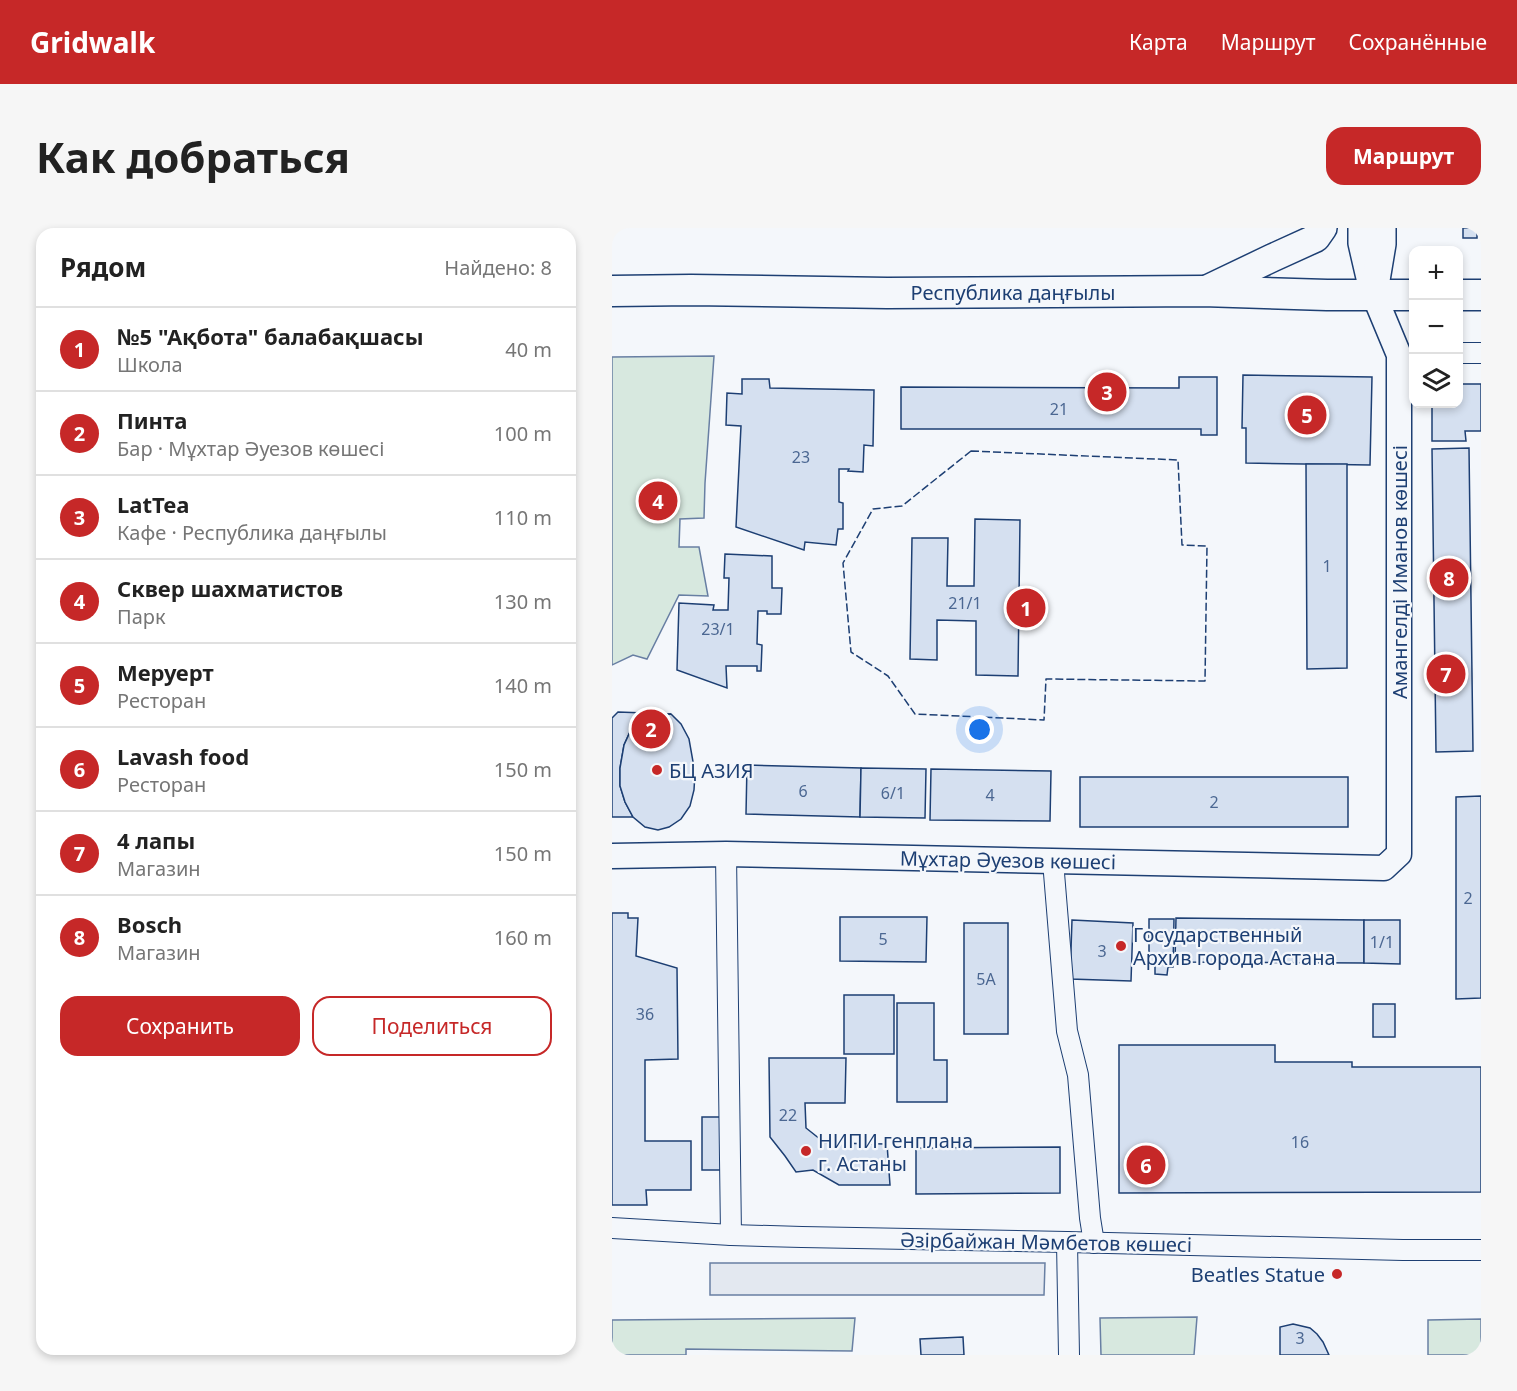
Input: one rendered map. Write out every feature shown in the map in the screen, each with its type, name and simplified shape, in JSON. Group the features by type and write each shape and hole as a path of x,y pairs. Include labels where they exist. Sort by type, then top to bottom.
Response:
{"main road":[{"path":"1203,291 1317,238 1323,228"},
{"name":"Амангелді Иманов көшесі","path":"1362,228 1362,243 1374,295"},
{"path":"1374,295 1382,244 1382,228"},
{"name":"Республика даңғылы","path":"612,291 899,293 1203,291 1409,295"},
{"path":"1463,295 1481,295"}],"street":[{"name":"Амангелді Иманов көшесі","path":"1374,295 1399,355 1399,854"},
{"path":"1463,353 1481,353"},
{"path":"1398,407 1405,375 1409,368"},
{"path":"726,854 731,1235"},
{"name":"Мұхтар Әуезов көшесі","path":"612,856 726,854 1384,868 1399,854"},
{"path":"1053,861 1067,1030 1078,1075 1094,1243"},
{"name":"Әзірбайжан Мәмбетов көшесі","path":"612,1228 731,1235 1481,1250"},
{"path":"1067,1242 1069,1355"}],"shaded area":[{"path":"714,356 704,518 680,519 679,547 699,547 708,596 679,595 647,659 633,655 612,665 612,357"},
{"path":"710,1263 1045,1263 1044,1295 710,1295"},
{"path":"1197,1317 1194,1355 1101,1355 1100,1318"},
{"path":"855,1318 852,1351 686,1349 686,1355 612,1355 612,1320"},
{"path":"1481,1319 1481,1355 1428,1355 1428,1320"}],"building":[{"path":"1463,228 1477,228 1477,238 1463,238"},
{"path":"1243,375 1372,377 1370,465 1246,463 1246,428 1242,428"},
{"path":"1179,377 1217,377 1217,435 1201,435 1201,429 901,429 901,387 1179,388"},
{"path":"742,379 769,379 770,388 874,390 873,446 864,445 863,472 839,469 839,502 843,503 843,529 838,529 836,545 805,542 804,550 736,527 741,426 726,425 727,393 742,394"},
{"path":"1463,384 1481,384 1481,431 1465,431 1466,441 1432,441 1432,408 1463,408"},
{"path":"1469,448 1473,751 1436,752 1432,449"},
{"path":"1306,464 1347,464 1347,668 1307,669"},
{"path":"975,519 1020,520 1018,676 976,675 976,621 937,620 937,660 910,659 912,538 948,538 947,586 974,586"},
{"path":"725,554 772,556 772,588 782,588 781,614 767,614 767,611 758,611 757,644 762,645 761,671 757,671 757,666 726,666 727,688 677,670 679,603 714,605 713,610 728,610 729,578 724,578"},
{"path":"618,712 671,714 648,716 638,722 624,745 620,786 633,817 612,817 612,718"},
{"name":"БЦ АЗИЯ","path":"671,714 681,724 689,739 695,773 694,790 690,806 681,819 669,827 658,830 645,827 633,817 620,786 620,768 624,745 638,722 648,716"},
{"path":"747,765 861,768 860,817 746,814"},
{"path":"861,768 926,769 925,818 860,817"},
{"path":"931,769 1051,771 1050,821 930,820"},
{"path":"1080,777 1348,777 1348,827 1080,827"},
{"path":"1481,796 1481,998 1456,999 1456,797"},
{"path":"612,913 628,913 628,918 638,918 636,956 677,968 678,1059 645,1060 645,1141 691,1141 691,1190 646,1190 647,1205 612,1205"},
{"path":"840,917 927,917 926,962 840,961"},
{"path":"1176,918 1364,920 1364,963 1175,962"},
{"path":"1149,919 1174,919 1173,967 1168,967 1167,975 1155,974 1155,966 1149,966"},
{"path":"1072,920 1133,923 1131,981 1070,979"},
{"path":"1364,920 1400,920 1400,964 1364,963"},
{"path":"964,923 1008,923 1008,1034 964,1034"},
{"path":"844,995 894,995 894,1054 844,1054"},
{"path":"897,1003 934,1003 934,1060 947,1060 947,1102 897,1102"},
{"path":"1373,1004 1395,1004 1395,1037 1373,1037"},
{"path":"1119,1045 1275,1045 1275,1062 1352,1062 1352,1067 1481,1067 1481,1192 1119,1193"},
{"path":"769,1058 846,1058 845,1103 805,1103 806,1128 825,1143 887,1144 890,1185 839,1185 813,1170 796,1172 770,1137"},
{"path":"702,1117 724,1117 724,1170 702,1170"},
{"path":"1060,1147 1060,1193 916,1194 916,1148"},
{"path":"1293,1324 1310,1328 1317,1334 1329,1355 1280,1355 1280,1327"},
{"path":"963,1337 964,1355 921,1355 920,1339"}],"fence":[{"path":"971,451 1178,460 1182,545 1207,546 1205,681 1046,679 1044,720 915,714 888,676 851,652 843,563 873,509 902,506 971,451"}],"place":[{"name":"LatTea","path":"1107,392"},
{"name":"Меруерт","path":"1307,415"},
{"name":"Сквер шахматистов","path":"658,501"},
{"name":"Bosch","path":"1449,578"},
{"name":"№5 \"Ақбота\" балабақшасы","path":"1026,608"},
{"name":"4 лапы","path":"1446,674"},
{"name":"Пинта","path":"651,729"},
{"name":"БЦ АЗИЯ","path":"657,770"},
{"name":"Государственный Архив города Астана","path":"1121,946"},
{"name":"НИПИ генплана г. Астаны","path":"806,1151"},
{"name":"Lavash food","path":"1146,1165"},
{"name":"Beatles Statue","path":"1337,1274"}]}
